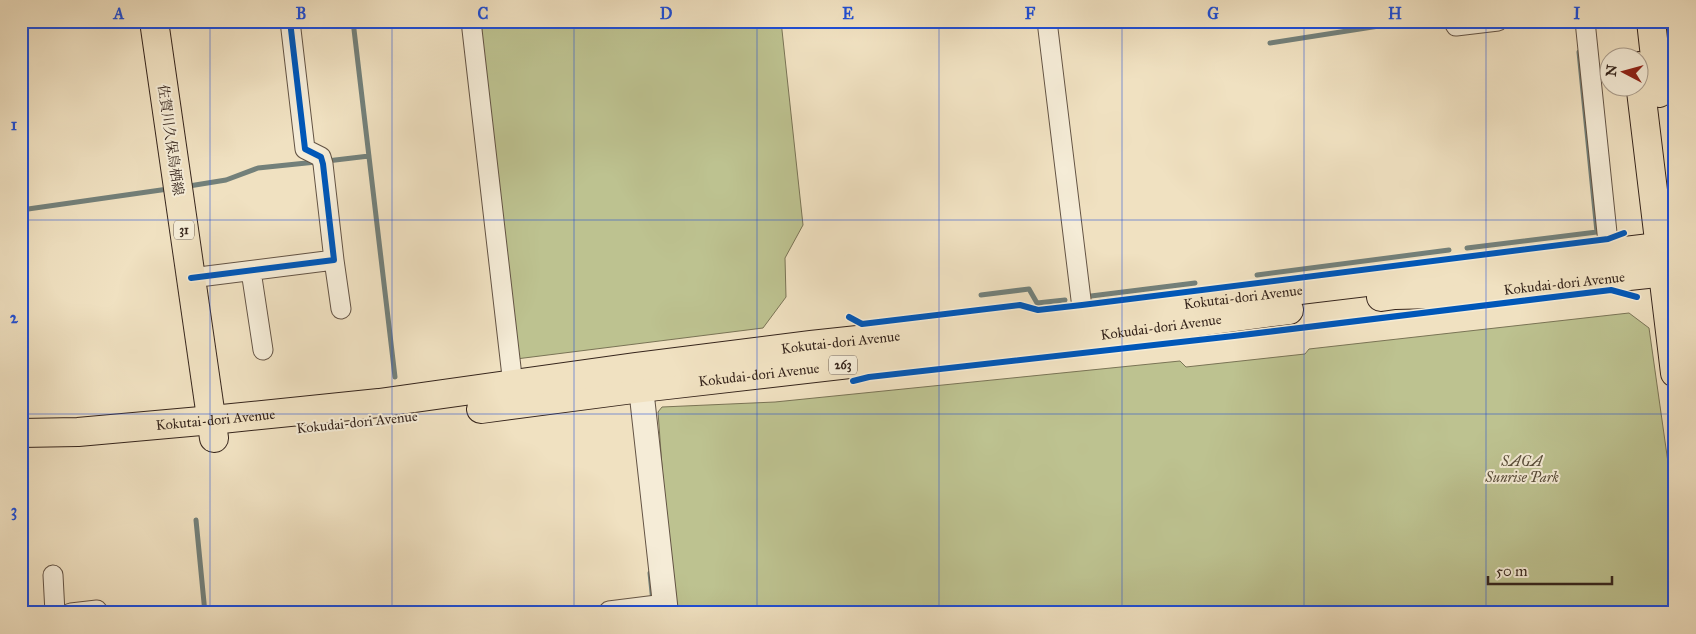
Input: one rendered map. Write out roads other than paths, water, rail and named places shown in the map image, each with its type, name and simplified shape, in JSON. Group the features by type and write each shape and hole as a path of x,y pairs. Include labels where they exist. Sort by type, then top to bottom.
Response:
{"main road":[{"name":"佐賀川久保鳥栖線","path":"154,21 213,429"},
{"path":"1633,21 1636,48"},
{"path":"1651,21 1670,254 1675,372"},
{"path":"1670,21 1675,62"},
{"path":"1643,98 1670,254"},
{"name":"Kokutai-dori Avenue","path":"21,433 213,429 379,403 635,367 803,346 1083,316 1609,252 1670,254"},
{"name":"Kokudai-dori Avenue","path":"21,448 213,429 491,408 642,388 1068,340 1395,295 1474,293 1670,254"}],"street":[{"path":"290,21 305,150 322,161 341,309"},
{"path":"471,21 513,385"},
{"path":"1047,21 1083,316"},
{"path":"1453,21 1456,26 1498,21"},
{"path":"1585,21 1609,252"},
{"path":"191,278 334,260"},
{"path":"251,271 263,350"},
{"path":"609,611 665,609 642,388"},
{"path":"53,575 55,613"},
{"path":"71,613 97,610"}],"waterway":[{"path":"353,21 395,377"},
{"path":"1270,43 1411,21"},
{"path":"1467,248 1597,232 1579,52"},
{"path":"327,161 369,156"},
{"path":"189,186 226,180 258,168 316,162"},
{"path":"21,210 168,189"},
{"path":"1257,275 1449,250"},
{"path":"1091,296 1195,283"},
{"path":"981,295 1029,289 1037,303 1065,300"},
{"path":"196,520 205,613"},
{"path":"650,573 653,602"}],"park label":[{"name":"SAGA Sunrise Park","path":"1522,470"}]}
